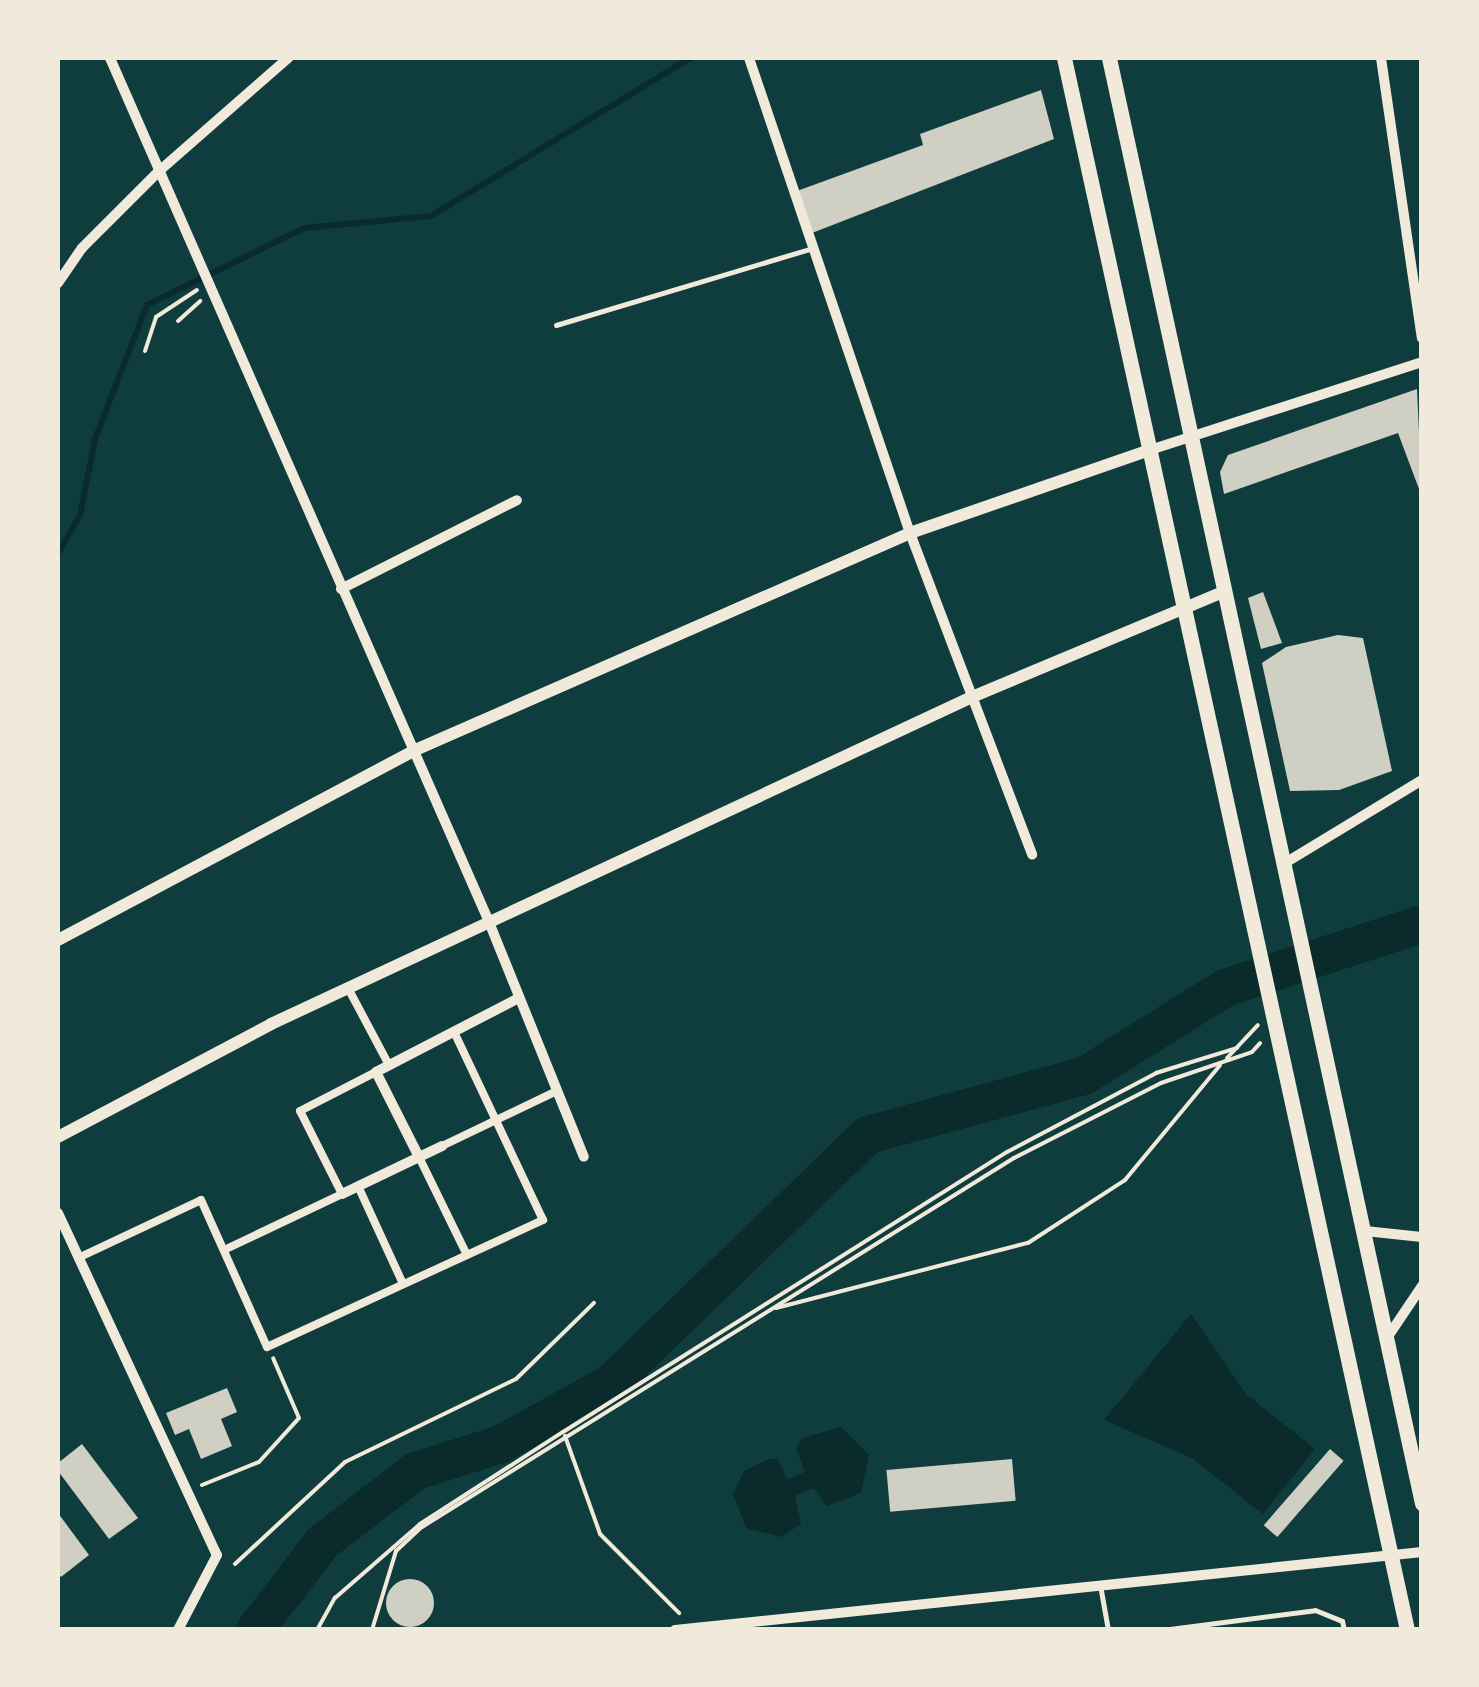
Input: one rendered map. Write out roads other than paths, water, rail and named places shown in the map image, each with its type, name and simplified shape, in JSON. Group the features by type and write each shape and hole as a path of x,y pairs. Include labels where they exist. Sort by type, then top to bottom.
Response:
{"main road":[{"path":"1064,58 1407,1630"},
{"path":"1109,58 1422,1503"}],"street":[{"path":"110,58 196,262 489,922 584,1156"},
{"path":"58,283 82,248 158,172 288,58"},
{"path":"749,58 910,532 1032,855"},
{"path":"1382,58 1422,338"},
{"path":"58,940 413,751 910,532 1422,362"},
{"path":"340,588 516,500"},
{"path":"58,1137 348,988 489,922 972,697 1225,591"},
{"path":"1284,863 1422,780"},
{"path":"348,988 388,1065"},
{"path":"342,1194 300,1111 519,998"},
{"path":"78,1258 202,1200 268,1346 543,1220 454,1032"},
{"path":"376,1072 467,1255"},
{"path":"224,1250 557,1091"},
{"path":"358,1186 403,1284"},
{"path":"58,1214 217,1555 178,1630"},
{"path":"1365,1232 1422,1237"},
{"path":"1387,1338 1422,1286"},
{"path":"674,1630 1099,1582 1422,1552"}],"lane":[{"path":"556,324 814,247"},
{"path":"1099,1582 1108,1630"},
{"path":"1162,1630 1316,1610 1342,1621 1344,1630"}],"water":[{"path":"1191,1314 1246,1394 1315,1449 1263,1514 1192,1458 1104,1420"},
{"path":"841,1427 869,1455 861,1493 827,1506 814,1488 795,1496 801,1524 781,1537 746,1528 733,1494 744,1471 778,1459 787,1479 805,1472 796,1448 803,1438"}],"waterway":[{"path":"58,553 80,515 95,439 147,305 304,228 431,216 690,58"},
{"path":"255,1630 323,1542 416,1471 501,1444 611,1383 868,1135 1084,1076 1225,988 1422,924"}]}
